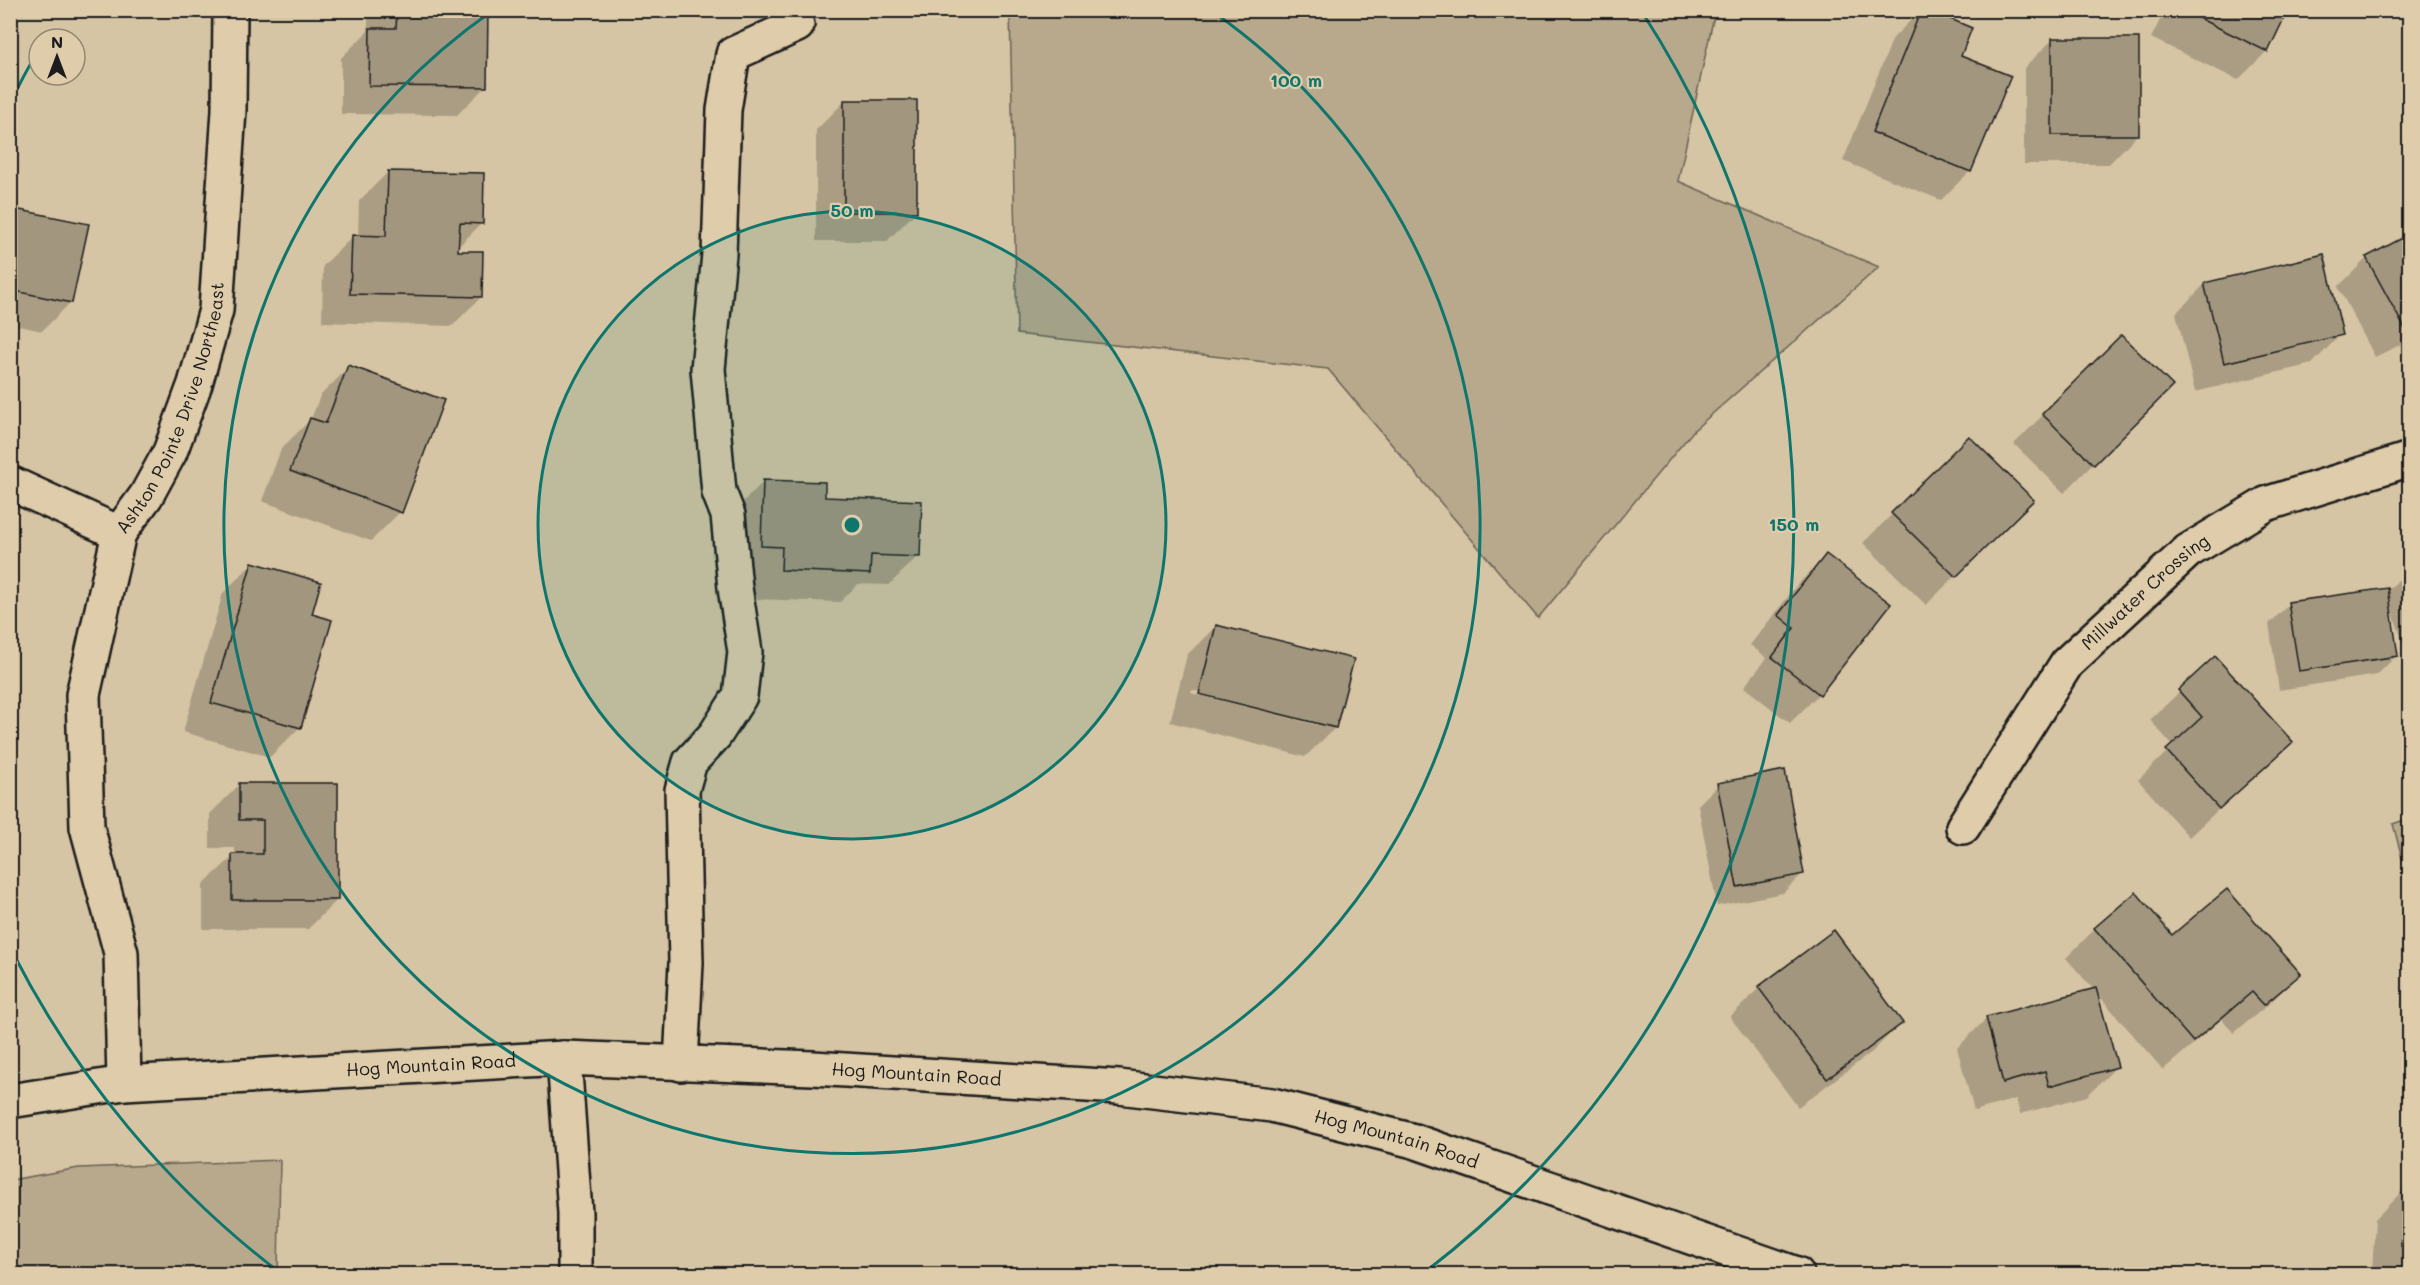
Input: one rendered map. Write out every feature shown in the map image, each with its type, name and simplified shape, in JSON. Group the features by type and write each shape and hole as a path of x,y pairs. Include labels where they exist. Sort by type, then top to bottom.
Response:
{"street":[{"name":"Ashton Pointe Drive Northeast","path":"124,1083 121,952 87,827 83,695 119,533 146,496 170,452 195,384 216,310 230,110 230,10"},
{"path":"681,1064 686,963 682,790 690,762 715,735 740,696 745,652 735,588 728,515 719,492 708,369 719,254 724,110 733,54 797,25"},
{"name":"Millwater Crossing","path":"1962,827 2067,663 2188,551 2266,504 2409,459"},
{"path":"10,483 119,533"},
{"path":"564,1058 575,1213 575,1275"},
{"name":"Hog Mountain Road","path":"10,1101 124,1083 564,1058 813,1068 1119,1087 1272,1105 1414,1141 1797,1275"}],"shaded area":[{"path":"1010,11 1715,11 1678,181 1879,267 1694,430 1538,618 1328,369 1017,334"},
{"path":"2409,818 2409,884 2393,824"},
{"path":"280,1160 278,1274 11,1274 11,1180 79,1168"}],"building":[{"path":"397,10 488,10 487,87 369,86 370,28 396,28"},
{"path":"1921,10 1929,10 1972,28 1961,56 2011,76 1971,172 1872,132"},
{"path":"2182,10 2288,10 2268,52"},
{"path":"2052,38 2139,38 2139,135 2052,135"},
{"path":"844,100 917,100 917,212 844,212"},
{"path":"388,171 484,173 483,224 460,223 458,251 483,251 482,297 350,294 352,235 386,236"},
{"path":"10,208 89,224 72,303 10,290"},
{"path":"2410,234 2410,327 2405,329 2366,257"},
{"path":"2324,254 2343,335 2224,363 2204,283"},
{"path":"2121,335 2173,386 2094,465 2042,414"},
{"path":"348,365 444,400 402,513 290,471 310,418 326,423"},
{"path":"1969,436 2034,500 1956,577 1891,513"},
{"path":"763,480 825,482 825,497 922,501 920,557 871,555 870,574 781,570 782,547 761,546"},
{"path":"1826,554 1891,604 1820,695 1772,657 1794,628 1778,615"},
{"path":"252,562 321,582 312,614 332,620 301,728 211,703"},
{"path":"2388,588 2398,656 2299,671 2288,602"},
{"path":"1216,625 1354,659 1336,728 1199,694"},
{"path":"2215,656 2293,742 2219,809 2166,750 2202,717 2178,690"},
{"path":"1785,770 1804,874 1737,887 1717,783"},
{"path":"239,783 338,783 338,900 232,900 232,854 263,854 263,820 239,820"},
{"path":"2227,889 2301,974 2264,1005 2252,992 2193,1042 2094,928 2136,892 2172,935"},
{"path":"1834,930 1903,1023 1827,1079 1758,987"},
{"path":"2096,988 2118,1067 2049,1086 2045,1071 2003,1083 1986,1017"},
{"path":"2404,1188 2410,1188 2410,1246 2401,1246"}]}
